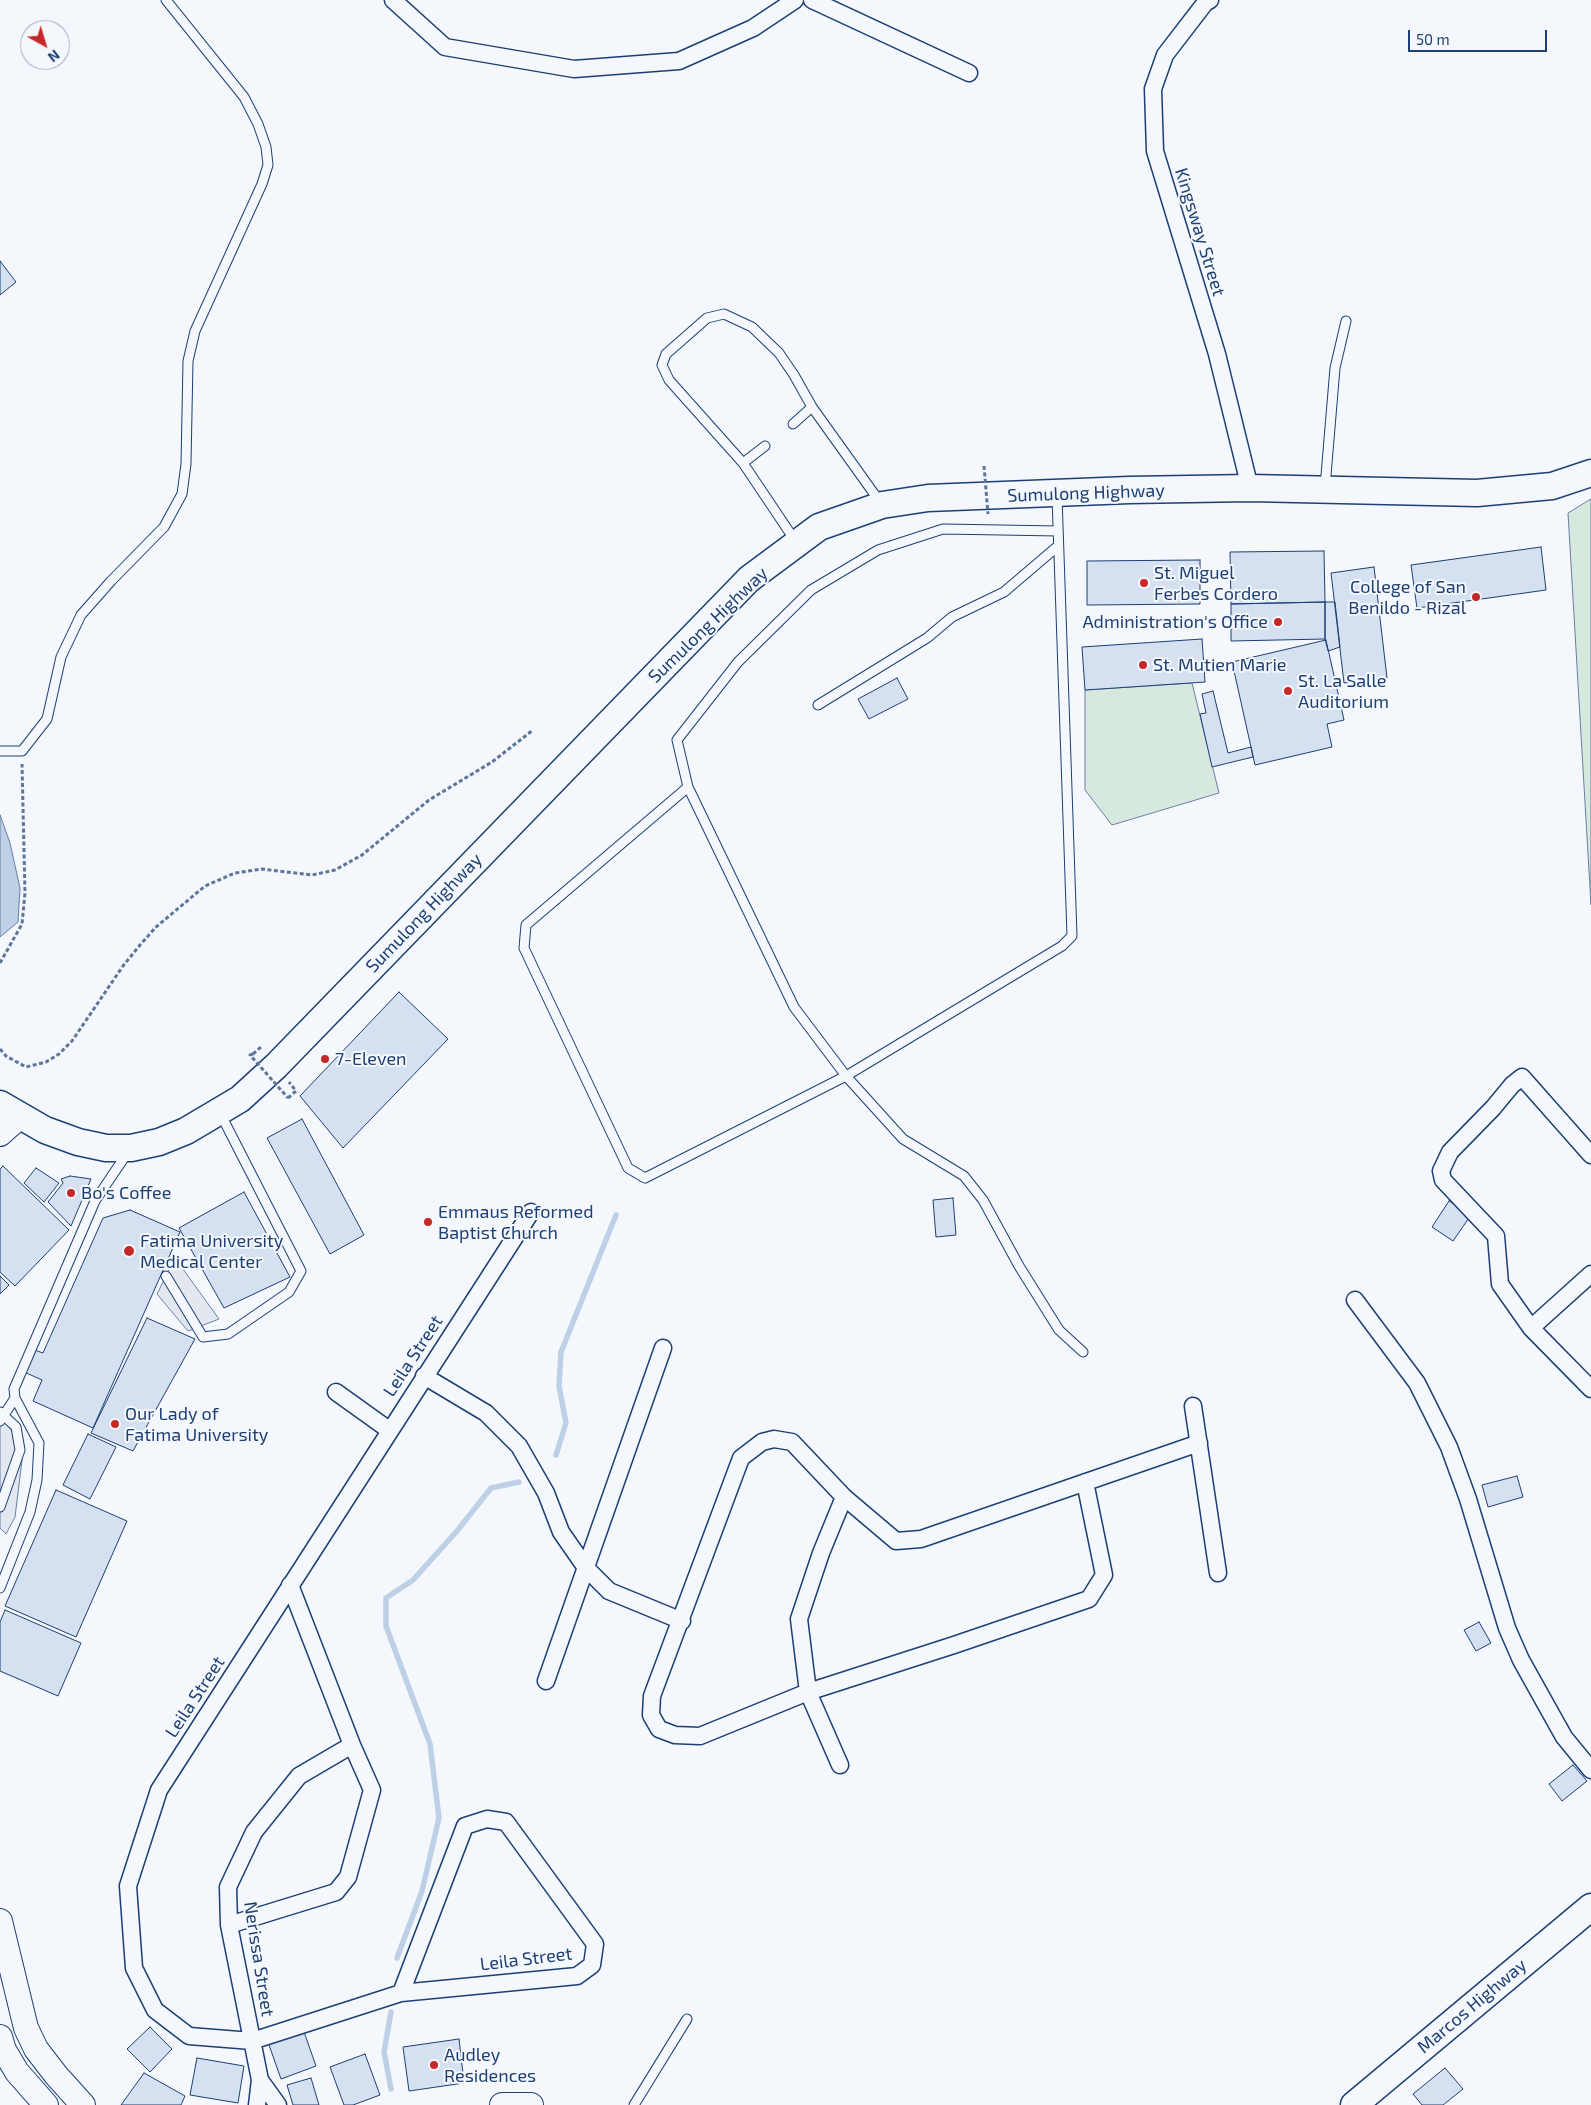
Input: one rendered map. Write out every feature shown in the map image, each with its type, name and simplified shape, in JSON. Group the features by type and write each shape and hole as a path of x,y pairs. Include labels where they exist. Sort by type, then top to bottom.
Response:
{"main road":[{"name":"Sumulong Highway","path":"10,1110 45,1130 78,1142 106,1148 131,1148 159,1142 186,1131 240,1100 276,1066 749,579 819,527 882,505 928,498 1250,488 1429,493 1503,492 1552,486 1591,473"},
{"name":"Marcos Highway","path":"1354,2105 1591,1907"}],"street":[{"path":"393,0 445,47 574,69 679,61 753,28 795,0"},
{"path":"812,0 970,73"},
{"name":"Kingsway Street","path":"1210,0 1205,3 1165,55 1153,89 1155,151 1217,354 1250,488"},
{"path":"1591,1155 1522,1077 1512,1085 1494,1108 1450,1152 1441,1171 1443,1180 1496,1236 1500,1284 1531,1328 1591,1389"},
{"path":"0,1134 10,1110"},
{"name":"Leila Street","path":"401,1993 465,1826 487,1819 506,1822 595,1944 592,1965 577,1976 401,1993 252,2040 189,2036 155,2010 134,1968 128,1886 159,1790 531,1212"},
{"path":"1531,1328 1591,1274"},
{"path":"1355,1300 1417,1383 1449,1447 1468,1500 1507,1628 1521,1660 1564,1738 1591,1770"},
{"path":"546,1681 663,1348"},
{"path":"424,1376 486,1414 519,1446 546,1493 561,1532 586,1568 609,1591 682,1621"},
{"path":"336,1392 389,1430"},
{"path":"1193,1406 1218,1573"},
{"path":"1085,1482 1104,1575 1089,1599 808,1692 700,1736 675,1735 659,1729 651,1715 652,1696 682,1621 718,1517 741,1458 762,1442 774,1439 792,1442 844,1497 896,1541 921,1539 1085,1482 1199,1443"},
{"path":"840,1765 808,1692 799,1619 821,1553 844,1497"},
{"path":"230,1925 336,1892 348,1877 372,1790 290,1585"},
{"name":"Nerissa Street","path":"260,2080 230,1925 228,1887 254,1832 300,1776 352,1744"},
{"path":"0,1921 26,2028 36,2049 83,2105"},
{"path":"0,2037 4,2050 17,2072 46,2105"},
{"path":"258,2105 260,2080"},
{"path":"260,2080 278,2105"},
{"path":"502,2105 531,2105"}],"lane":[{"path":"0,750 22,751 47,719 60,657 82,615 111,581 164,526 182,494 186,464 188,361 195,332 262,184 268,166 266,147 258,124 244,97 166,0"},
{"path":"797,544 743,463 669,380 662,366 666,354 707,318 724,314 752,328 778,353 794,375 812,407 882,505"},
{"path":"1325,489 1335,368 1346,321"},
{"path":"792,424 812,407"},
{"path":"743,463 765,446"},
{"path":"688,787 526,925 524,948 628,1168 645,1178 846,1076 1062,946 1072,936 1057,493"},
{"path":"1058,532 943,529 878,550 811,590 738,662 677,740 688,787 794,1007 846,1076 903,1139 964,1176 983,1200 1059,1330 1083,1352"},
{"path":"818,704 927,638 952,617 1004,592 1058,546"},
{"path":"166,1276 203,1337 228,1334 290,1292 301,1271 220,1113"},
{"path":"0,1588 30,1512 37,1480 39,1443 15,1398 14,1389 95,1201 131,1148"},
{"path":"0,1506 20,1450 16,1428 1,1416 15,1398"},
{"path":"634,2105 687,2019"}],"path":[{"path":"984,466 988,514"},
{"path":"0,1050 6,1056 26,1067 46,1062 59,1054 72,1041 123,966 140,945 156,927 205,886 235,873 262,868 312,875 335,870 362,854 429,800 492,762 533,730"},
{"path":"0,963 22,924 25,893 22,751"},
{"path":"253,1054 250,1055 288,1098"}],"shaded area":[{"path":"1591,499 1591,905 1568,513"},
{"path":"1192,683 1219,793 1112,825 1085,790 1085,690"},
{"path":"175,1258 219,1319 188,1331 157,1294"},
{"path":"0,1417 24,1444 15,1517 6,1534 0,1528"}],"water":[{"path":"0,815 10,843 20,888 18,922 0,937"}],"building":[{"path":"0,261 16,282 0,295"},
{"path":"1541,547 1546,590 1417,608 1411,565"},
{"path":"1324,551 1325,602 1231,604 1230,552"},
{"name":"St. Miguel Ferbes Cordero","path":"1200,560 1200,604 1087,605 1087,561"},
{"path":"1374,567 1387,678 1344,683 1331,573"},
{"name":"Administration's Office","path":"1325,602 1325,639 1231,641 1231,604"},
{"path":"1325,602 1335,602 1340,647 1328,651 1325,639"},
{"name":"St. Mutien Marie","path":"1202,639 1205,682 1085,690 1082,647"},
{"name":"St. La Salle Auditorium","path":"1326,640 1344,720 1327,724 1332,747 1255,765 1232,662"},
{"path":"897,678 908,699 869,719 858,699"},
{"path":"1213,691 1228,753 1251,747 1253,757 1212,767 1200,714 1206,713 1202,694"},
{"path":"399,992 448,1039 343,1148 300,1096"},
{"path":"302,1119 364,1235 330,1254 267,1138"},
{"path":"3,1166 69,1230 15,1286 0,1272 0,1169"},
{"path":"36,1168 59,1183 44,1202 24,1183"},
{"name":"Bo's Coffee","path":"70,1176 91,1179 71,1226 48,1202 63,1183 61,1179"},
{"path":"244,1192 290,1277 224,1308 179,1228"},
{"path":"953,1198 956,1235 936,1237 933,1200"},
{"path":"1449,1201 1471,1215 1453,1241 1432,1227"},
{"path":"130,1210 180,1232 93,1428 33,1401 42,1380 22,1371 32,1349 43,1353 103,1218"},
{"path":"0,1276 9,1285 0,1294"},
{"path":"147,1318 195,1339 133,1451 91,1433"},
{"path":"88,1434 116,1447 90,1499 63,1485"},
{"path":"1517,1476 1523,1497 1488,1507 1482,1485"},
{"path":"56,1490 127,1521 76,1637 5,1606"},
{"path":"5,1610 81,1643 58,1696 0,1671 0,1622"},
{"path":"1479,1622 1491,1643 1476,1651 1464,1630"},
{"path":"1573,1765 1587,1781 1562,1801 1549,1784"},
{"path":"150,2027 172,2049 150,2072 127,2049"},
{"path":"303,2029 316,2066 281,2079 268,2042"},
{"name":"Audley Residences","path":"459,2039 464,2083 409,2091 403,2047"},
{"path":"365,2054 380,2095 353,2105 344,2105 330,2067"},
{"path":"197,2058 244,2066 238,2103 190,2095"},
{"path":"1445,2068 1463,2089 1443,2105 1422,2105 1413,2094"},
{"path":"144,2073 185,2096 181,2105 121,2105"},
{"path":"311,2078 319,2105 293,2105 287,2085"}],"waterway":[{"path":"556,1455 566,1423 559,1386 561,1352 616,1215"},
{"path":"397,1958 422,1891 439,1818 430,1744 386,1626 386,1598 413,1580 457,1531 491,1488 519,1482"},
{"path":"391,2012 384,2052 391,2089"}],"place":[{"name":"St. Miguel Ferbes Cordero","path":"1144,583"},
{"name":"College of San Benildo - Rizal","path":"1476,597"},
{"name":"Administration's Office","path":"1278,622"},
{"name":"St. Mutien Marie","path":"1143,665"},
{"name":"St. La Salle Auditorium","path":"1288,691"},
{"name":"7-Eleven","path":"325,1059"},
{"name":"Bo's Coffee","path":"71,1193"},
{"name":"Emmaus Reformed Baptist Church","path":"428,1222"},
{"name":"Fatima University Medical Center","path":"129,1251"},
{"name":"Our Lady of Fatima University","path":"115,1424"},
{"name":"Audley Residences","path":"434,2065"}]}
